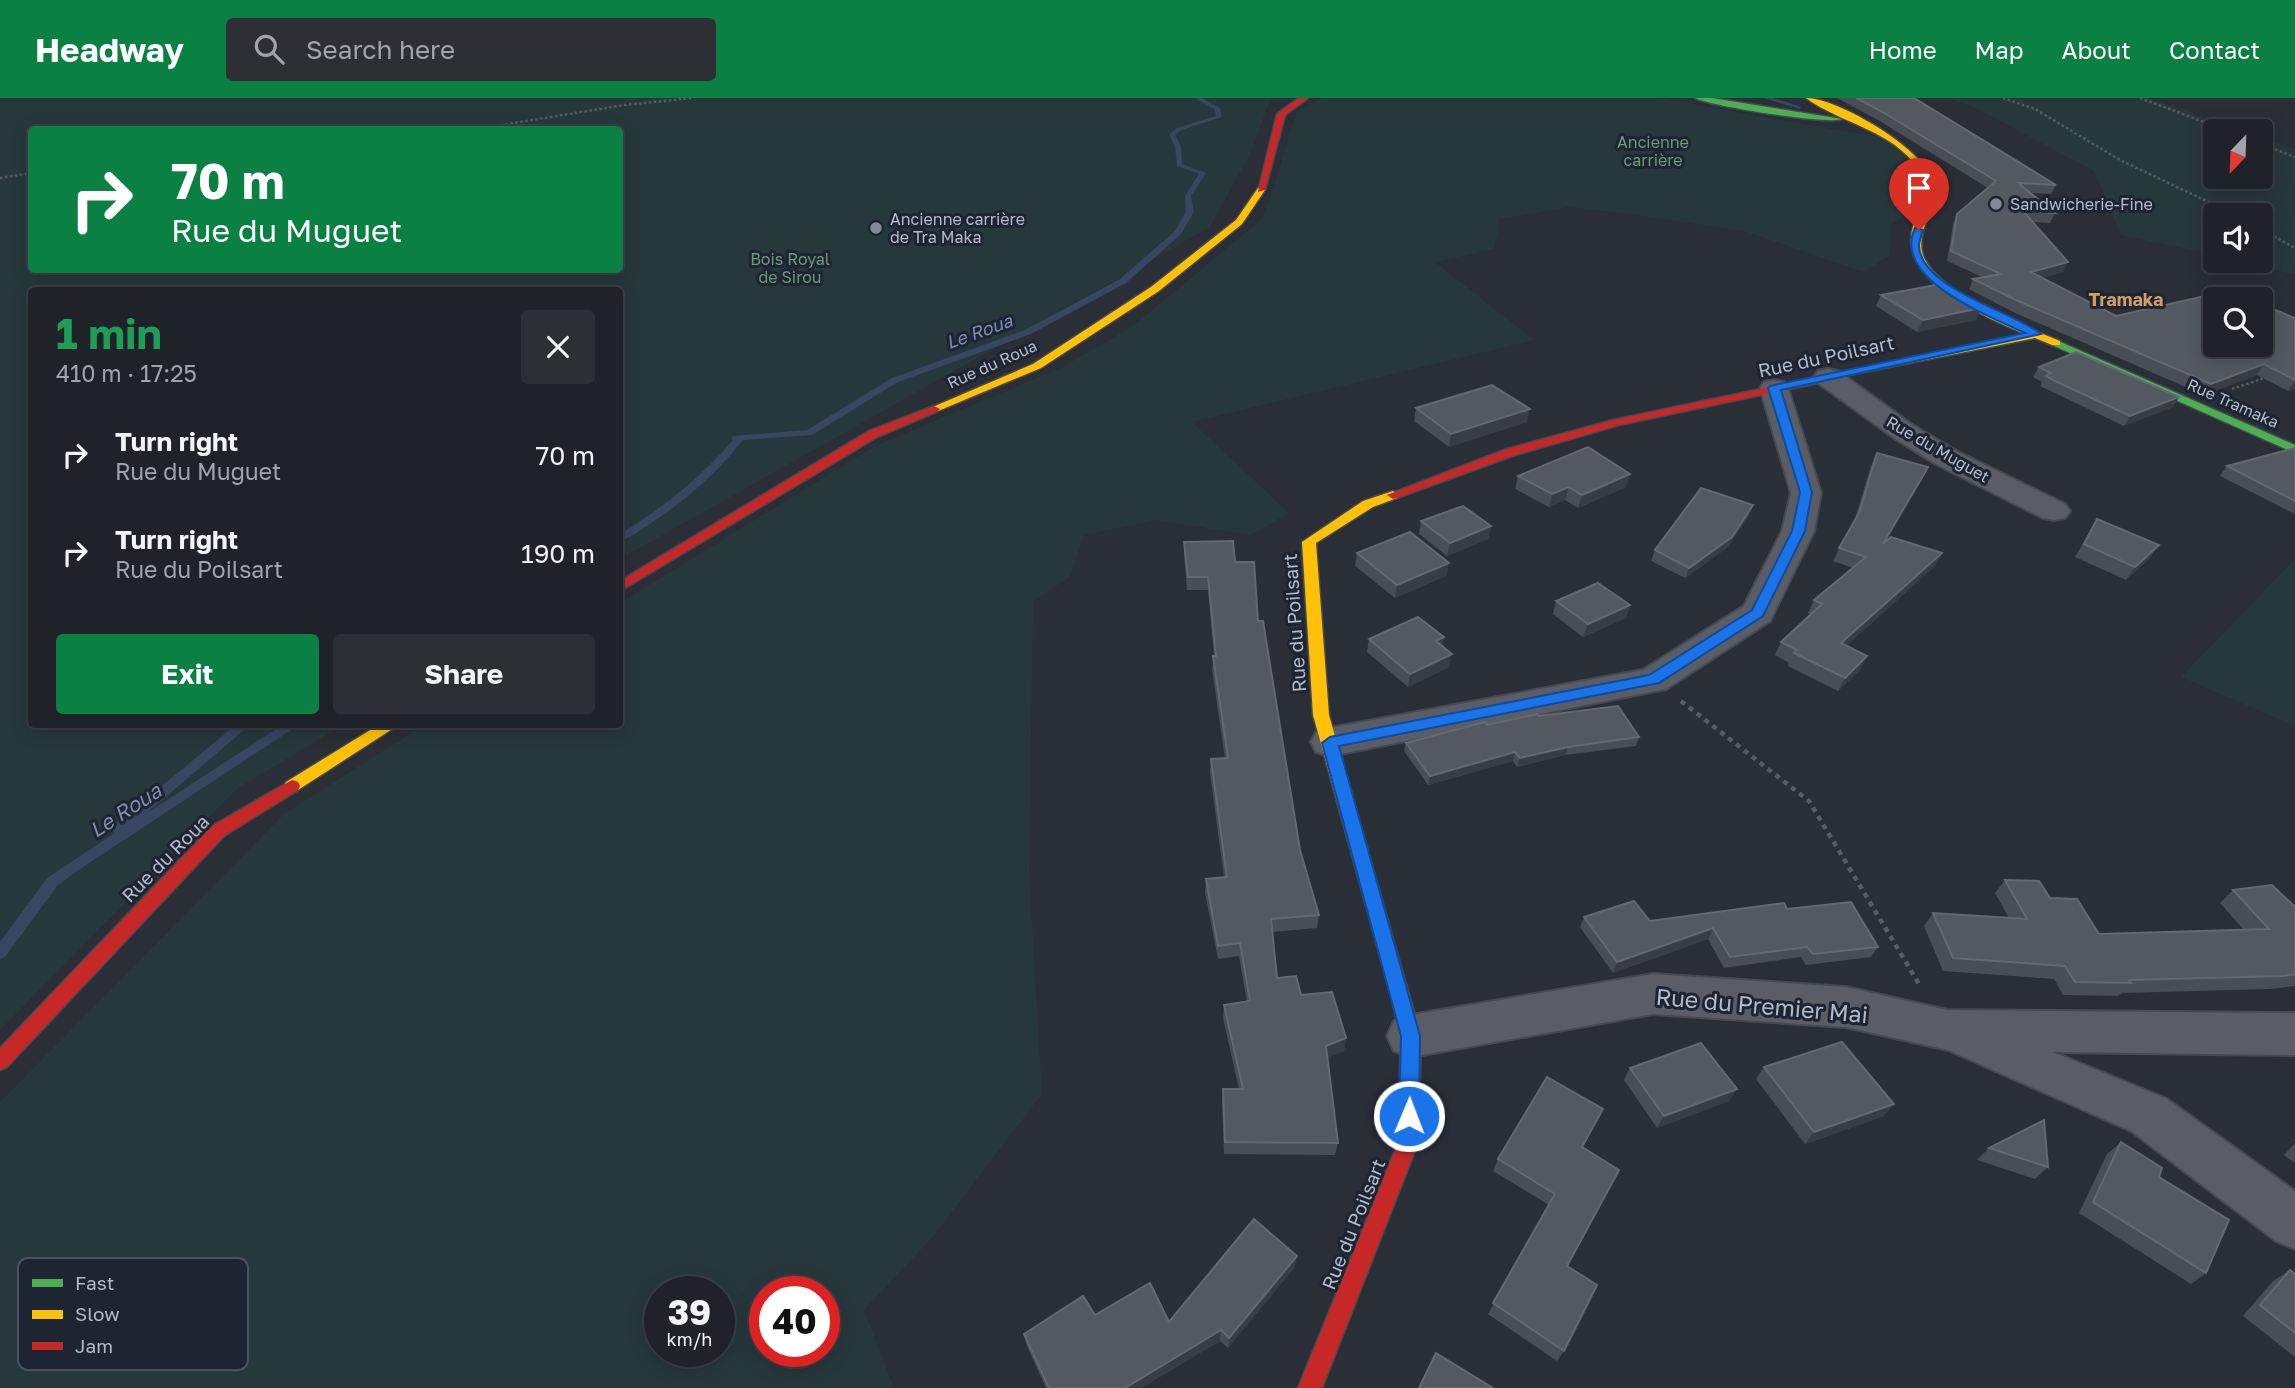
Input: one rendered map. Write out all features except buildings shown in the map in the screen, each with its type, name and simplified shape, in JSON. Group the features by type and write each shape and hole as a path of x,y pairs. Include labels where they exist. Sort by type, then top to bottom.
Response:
{"street":[{"name":"Rue du Roua","path":"623,585 873,434 1037,366 1155,289 1239,222 1263,187 1281,114 1304,98"},
{"path":"1699,98 1814,118 1851,120"},
{"name":"Rue Tramaka","path":"1810,98 1888,139 1919,163 1929,178 1931,198 1914,245 1919,260 1933,277 1964,300 2295,449"},
{"name":"Rue du Poilsart","path":"1310,1388 1408,1143 1410,1036 1321,715 1309,542 1368,503 1511,452 1617,422 2036,334"},
{"name":"Rue du Muguet","path":"1828,377 1936,451 2054,511"},
{"path":"1330,743 1653,680 1758,613 1798,531 1806,492 1774,388"},
{"name":"Rue du Roua","path":"0,1061 218,831 386,728"},
{"name":"Rue du Premier Mai","path":"1410,1036 1653,995 1846,1007 1947,1030 2149,1115 2295,1223"},
{"name":"Rue du Premier Mai","path":"1947,1030 2295,1034"}],"path":[{"path":"495,126 624,105 692,98"},
{"path":"2003,98 2046,112 2087,142 2115,158 2211,203"},
{"path":"2140,98 2203,122"},
{"path":"2273,149 2295,157"},
{"path":"0,178 28,174"},
{"path":"2273,236 2295,248"},
{"path":"2190,403 2270,376"},
{"path":"1653,680 1809,802 1947,1030"}],"green space":[{"name":"Bois Royal de Sirou","path":"0,98 1273,98 1251,152 1210,227 623,557 623,287 28,287 28,728 338,728 238,788 0,1030"},
{"name":"Ancienne carrière","path":"1323,98 1658,98 1888,139 1919,163 1931,198 1891,225 1890,255 1864,272 1744,231 1630,214 1568,207 1500,219 1494,249 1435,262 1534,340 1192,422 1289,513 1251,535 1156,520 1084,535 1070,577 1033,601 1029,873 1042,1094 931,1239 864,1310 894,1388 0,1388 0,1102 284,814 419,728 623,728 623,601 875,446 1061,368 1133,326 1262,219 1296,112"},
{"path":"1947,98 2149,98 2209,119 2203,119 2203,189 2273,189 2273,141 2295,149 2295,275 2273,269 2273,203 2203,203 2203,252 2121,235 2094,171 1976,108"},
{"path":"2295,559 2295,726 2181,677"}],"waterway":[{"name":"Le Roua","path":"623,536 654,517 698,483 739,440 736,438 809,433 895,380 1028,332 1123,281 1178,232 1190,212 1188,196 1203,173 1179,165 1178,146 1172,135 1179,129 1219,117 1218,109 1198,98"},
{"path":"1767,98 1799,107"},
{"path":"118,829 240,728"},
{"name":"Le Roua","path":"0,953 52,882 288,728"}],"traffic: fast":[{"path":"1699,98 1814,118 1838,119"},
{"path":"2056,343 2295,449"}],"traffic: slow":[{"path":"1810,98 1876,130 1920,165 1928,178 1930,194 1916,240 1919,258 1931,274 1971,304 2056,343"},
{"path":"934,409 1037,366 1155,289 1239,222 1261,190"},
{"path":"1823,379 2036,335"},
{"path":"1393,495 1368,504 1309,542 1321,715 1398,988"},
{"path":"292,786 386,728"}],"traffic: jam":[{"path":"1261,190 1281,114 1304,98"},
{"path":"1393,495 1511,452 1617,422 1823,379"},
{"path":"623,585 873,434 934,409"},
{"path":"0,1061 218,831 292,786"},
{"path":"1310,1388 1408,1143 1411,1036 1398,988"}],"place":[{"name":"Sandwicherie-Fine","path":"1996,204"},
{"name":"Ancienne carrière de Tra Maka","path":"876,228"}],"district":[{"name":"Tramaka","path":"2126,299"}],"route":[{"path":"1409,1116 1410,1036 1330,743 1653,680 1758,613 1798,531 1806,492 1774,388 2036,334 1964,300 1933,277 1919,260 1914,245 1919,230"}]}
